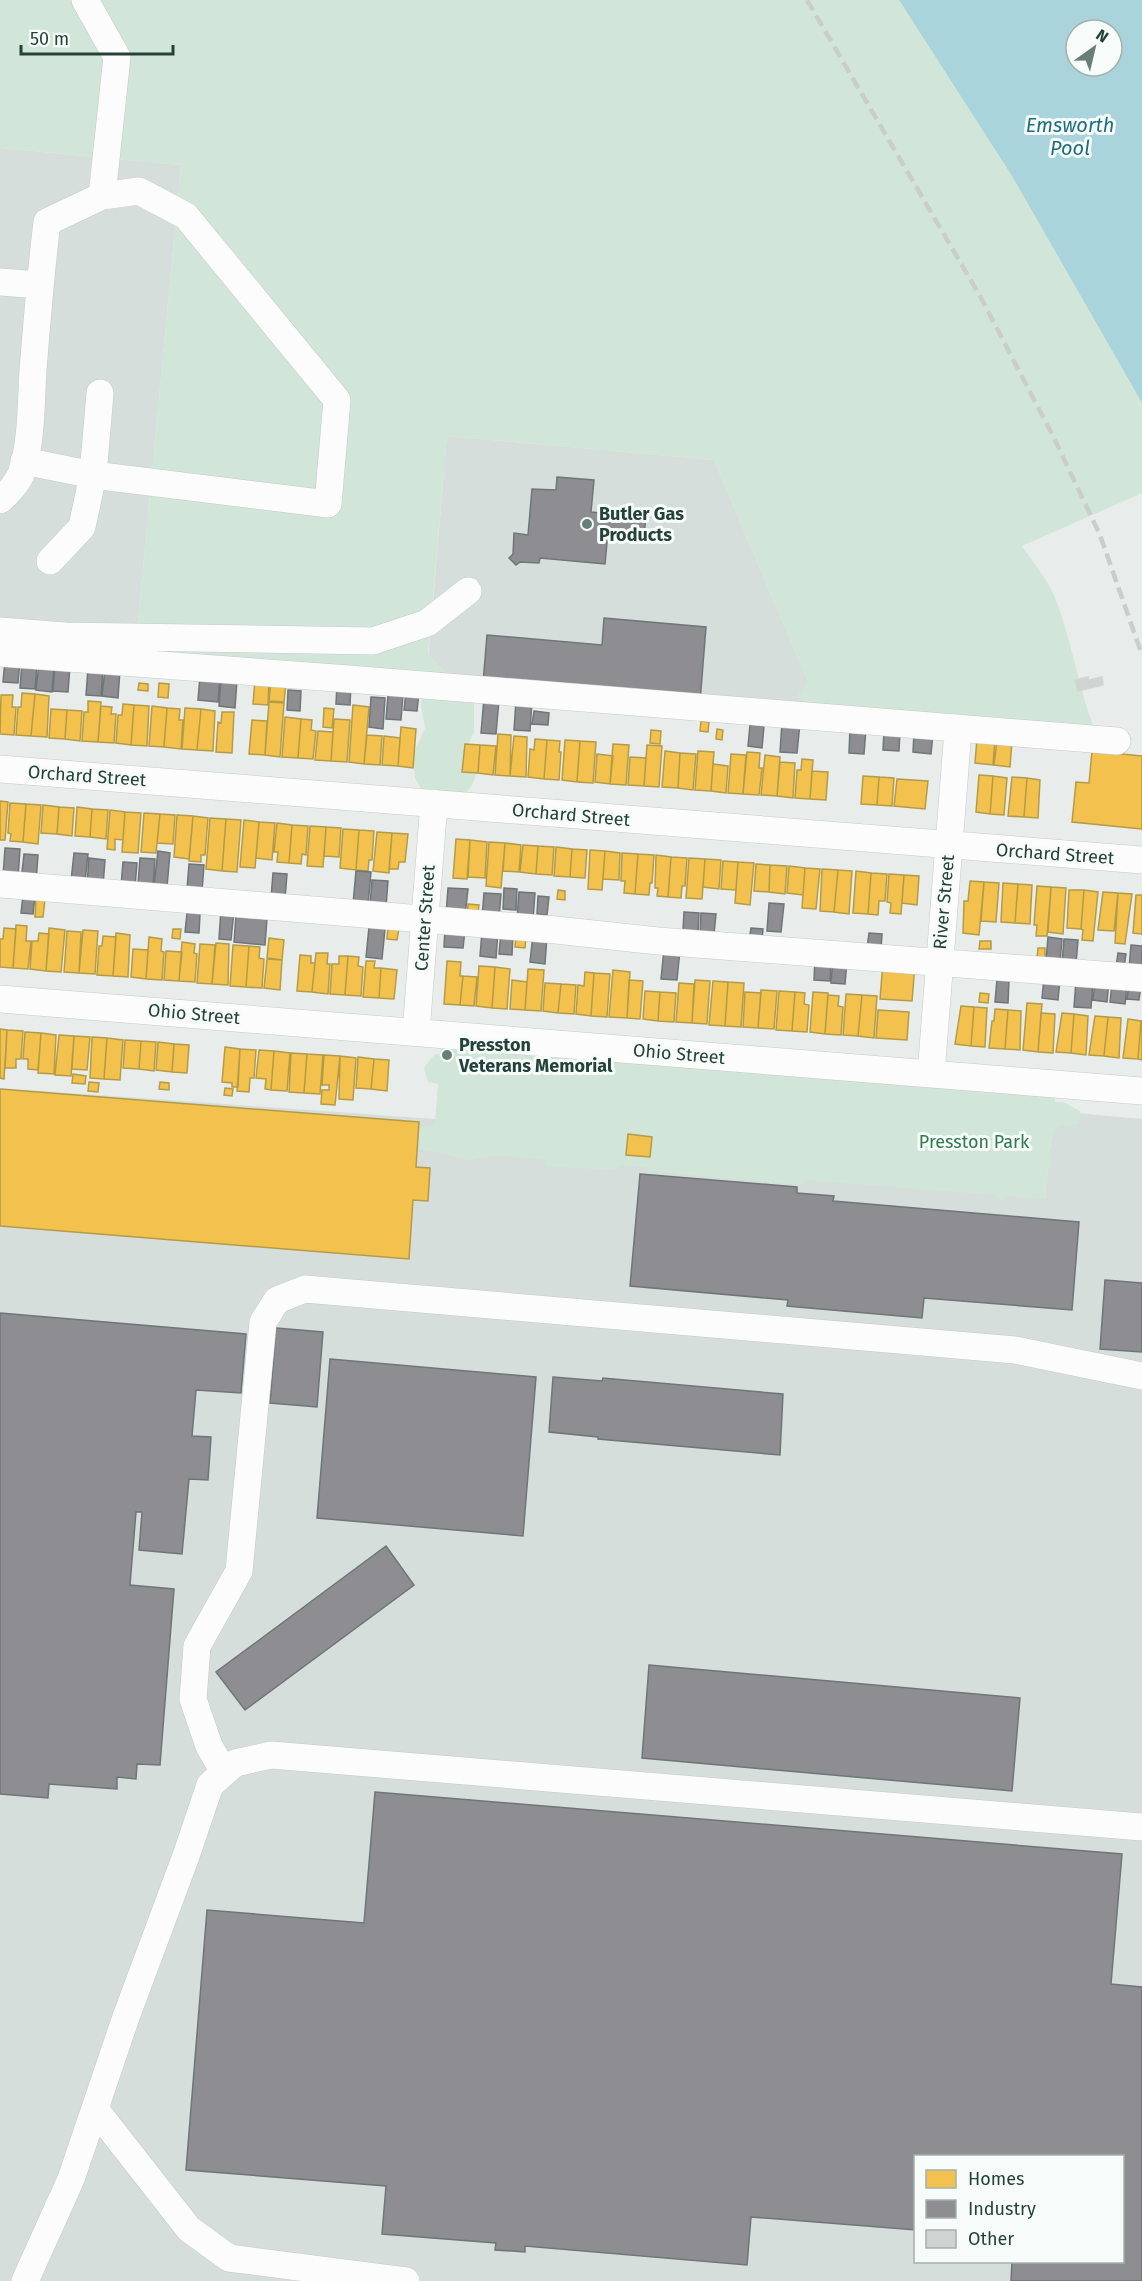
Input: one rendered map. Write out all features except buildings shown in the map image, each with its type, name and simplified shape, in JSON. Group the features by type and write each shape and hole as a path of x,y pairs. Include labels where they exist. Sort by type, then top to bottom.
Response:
{"street":[{"path":"85,0 117,57 102,196"},
{"path":"0,500 6,496 22,472 30,426 39,285 47,222 102,196 139,191 186,216 337,400 328,504 93,475 24,461"},
{"path":"0,282 39,285"},
{"path":"50,561 82,527 93,475 100,393"},
{"path":"0,631 65,636 373,641 428,622 468,591"},
{"path":"0,653 1117,741"},
{"name":"River Street","path":"931,1074 958,730"},
{"name":"Orchard Street","path":"0,769 1142,860"},
{"name":"Center Street","path":"416,1032 434,803"},
{"path":"0,884 426,921 1142,978"},
{"name":"Ohio Street","path":"0,999 1142,1091"},
{"path":"224,1772 208,1746 193,1699 196,1646 239,1571 263,1322 277,1300 305,1289 1003,1349 1142,1376"},
{"path":"25,2281 71,2179 126,2017 210,1785 235,1762 271,1755 1142,1827"},
{"path":"95,2109 189,2229 229,2258 406,2281"}],"shaded area":[{"path":"0,148 181,165 134,663 0,653"},
{"path":"447,436 714,460 817,703 426,685"},
{"path":"0,1088 435,1119 1045,1199 1054,1111 1142,1119 1142,2281 0,2281"}],"green space":[{"path":"0,0 899,0 1012,176 1142,403 1142,493 1022,546 1053,593 1099,740 798,705 799,693 808,682 714,460 447,436 428,654 445,671 463,679 474,697 474,732 469,743 475,762 476,776 470,788 457,803 427,800 415,778 413,755 425,728 421,705 423,692 134,663 181,165 0,148"},
{"name":"Presston Park","path":"441,1048 1055,1096 1055,1102 1063,1102 1080,1111 1079,1124 1059,1126 1054,1135 1050,1149 1052,1164 1048,1170 1045,1199 1008,1196 1002,1201 995,1195 807,1180 802,1185 647,1171 646,1167 621,1165 612,1170 546,1166 542,1159 493,1155 470,1160 417,1148 419,1128 435,1124 438,1084 428,1082 424,1068 434,1055 440,1054"}],"water":[{"name":"Emsworth Pool","path":"899,0 1142,0 1142,403 1012,176"}],"railway":[{"path":"807,0 980,296 1053,436 1100,535 1142,655"}],"place":[{"name":"Butler Gas Products","path":"587,524"},
{"name":"Presston Veterans Memorial","path":"447,1055"}]}
